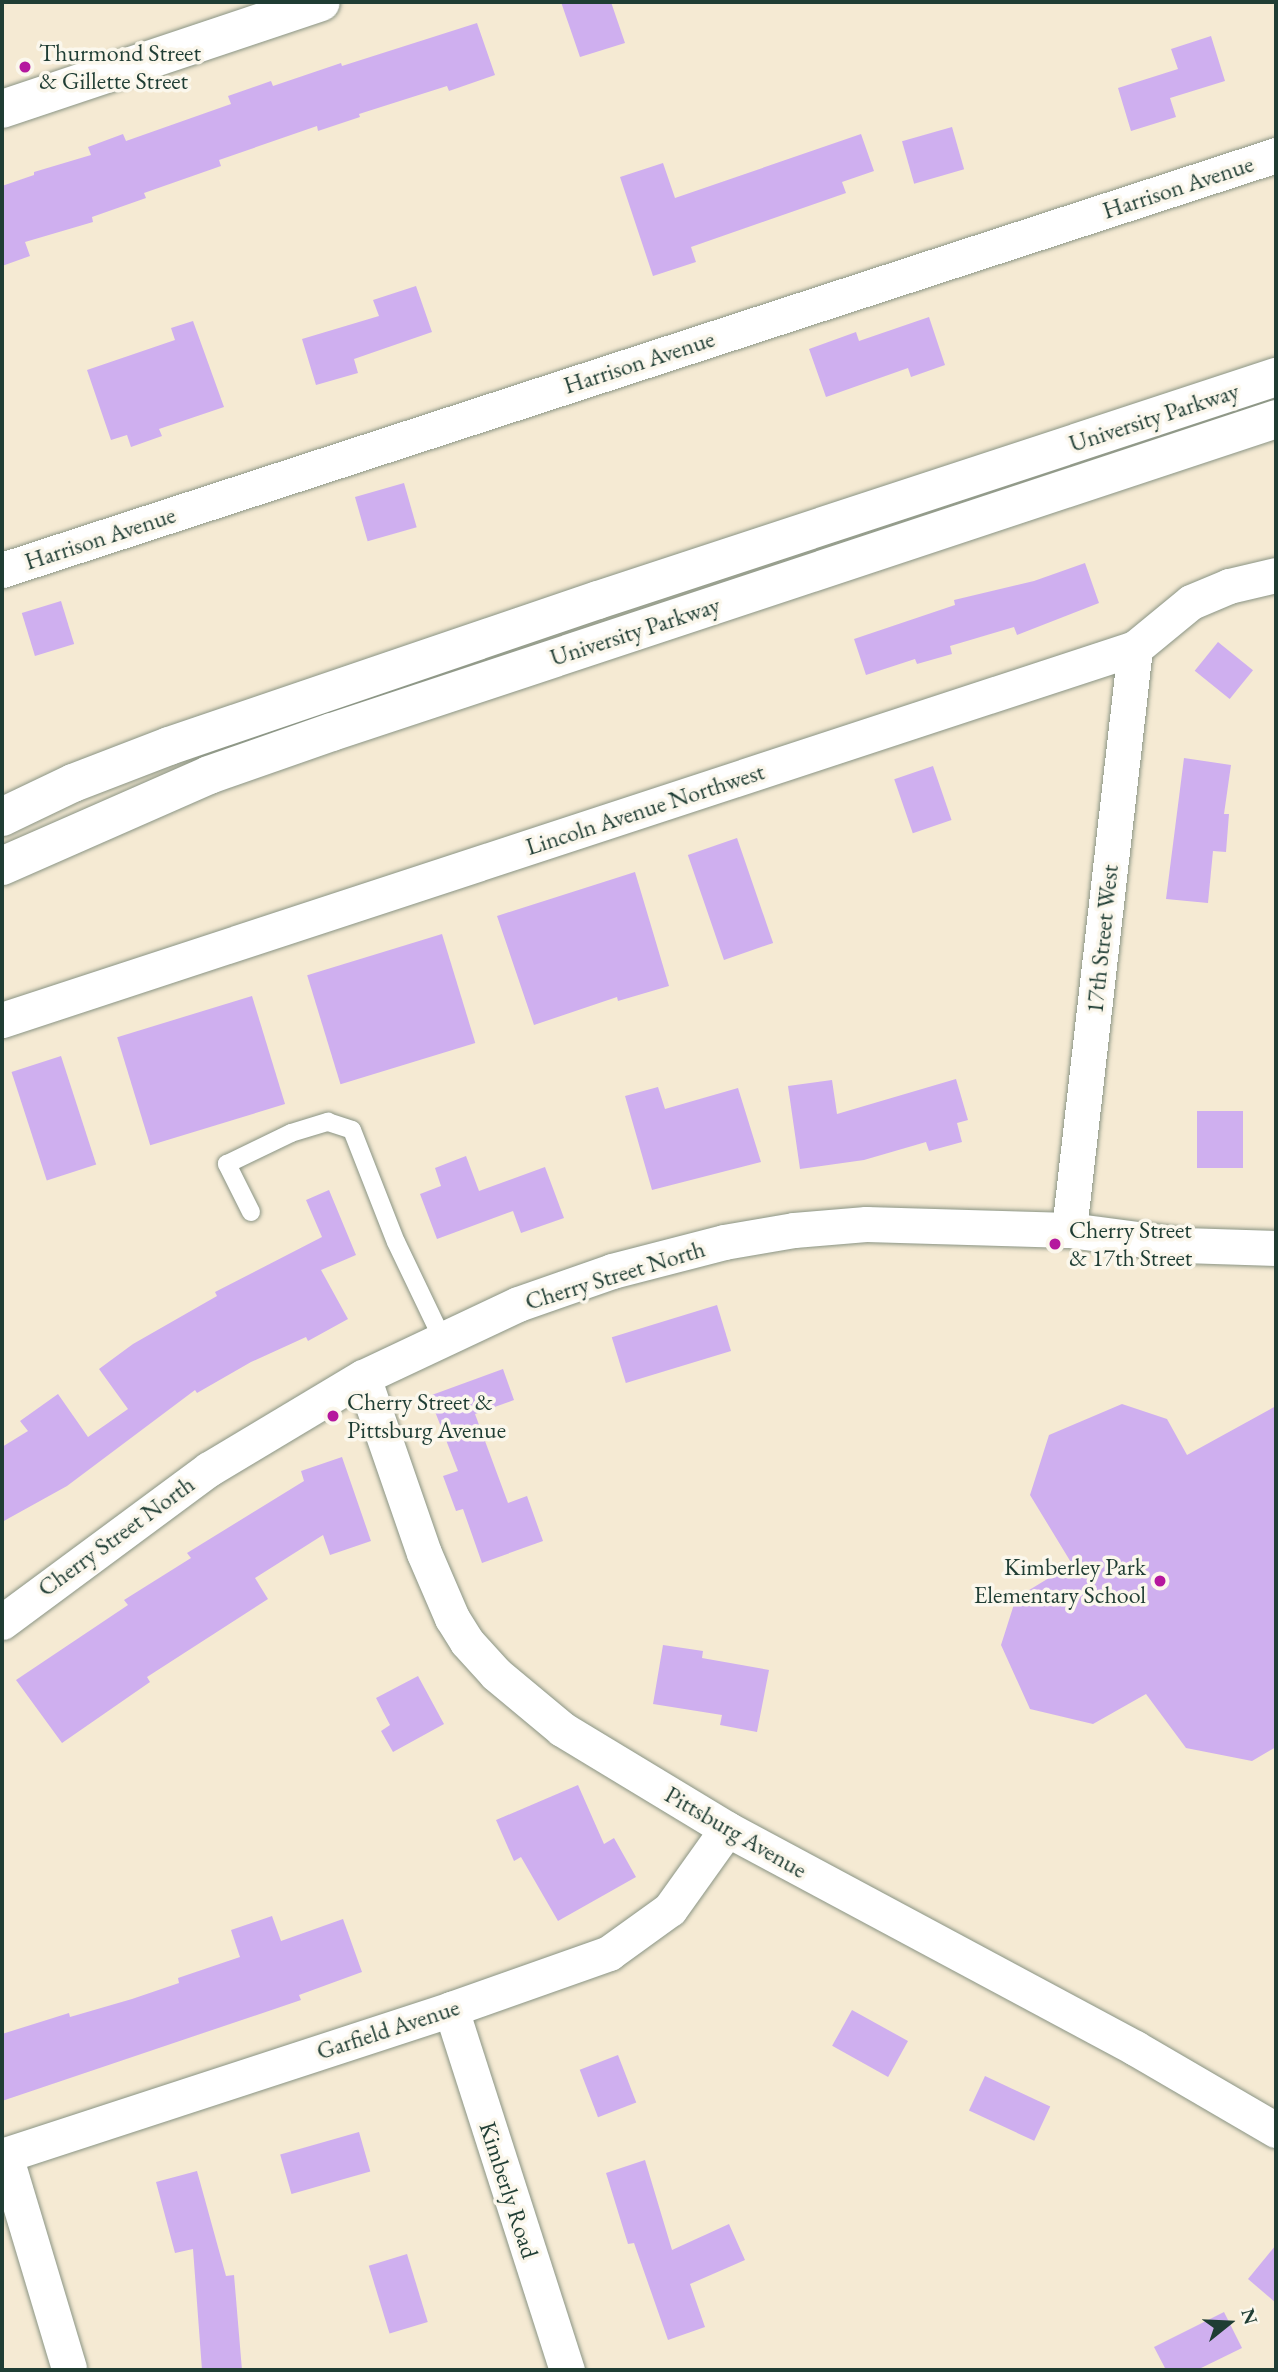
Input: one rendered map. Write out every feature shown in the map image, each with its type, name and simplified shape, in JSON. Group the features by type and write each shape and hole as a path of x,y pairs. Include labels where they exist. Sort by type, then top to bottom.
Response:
{"main road":[{"path":"2,108 321,2"},
{"name":"University Parkway","path":"2,817 73,783 169,746 598,600 1276,377"},
{"name":"University Parkway","path":"2,866 209,775 331,732 1276,419"}],"street":[{"name":"Harrison Avenue","path":"2,570 1276,155"},
{"name":"Lincoln Avenue Northwest","path":"2,1020 1135,648 1191,602 1230,586 1276,575"},
{"name":"17th Street West","path":"1069,1230 1135,648"},
{"name":"Cherry Street North","path":"2,1622 209,1469 363,1377 518,1304 612,1271 724,1242 794,1230 866,1224 1069,1230 1183,1244 1276,1248"},
{"name":"Pittsburg Avenue","path":"363,1377 424,1553 452,1618 467,1642 496,1674 562,1730 727,1829 1135,2048 1274,2126"},
{"name":"Garfield Avenue","path":"4,2156 451,2009 609,1952 670,1909 727,1829"},
{"name":"Kimberly Road","path":"451,2009 567,2370"},
{"path":"4,2156 69,2368"}],"lane":[{"path":"251,1212 227,1164 292,1133 328,1122 352,1130 396,1242 443,1340"}],"building":[{"path":"561,2 611,2 625,43 580,57"},
{"path":"477,23 495,75 449,91 447,86 359,114 360,117 318,131 317,126 219,160 221,166 144,193 146,198 92,217 93,222 25,242 30,256 2,266 2,186 34,175 34,172 91,155 88,147 123,134 126,141 231,104 228,96 271,81 273,86"},
{"path":"1211,36 1225,81 1170,98 1176,117 1131,131 1118,88 1178,69 1171,49"},
{"path":"952,127 964,169 914,184 902,141"},
{"path":"861,134 874,171 842,182 846,193 691,247 696,262 653,276 620,177 663,163 675,198"},
{"path":"416,286 432,332 354,359 358,373 316,385 302,339 379,316 373,300"},
{"path":"929,317 945,365 911,377 908,368 826,397 809,349 856,332 859,341"},
{"path":"193,321 224,407 159,429 162,436 131,447 127,435 111,440 87,370 175,340 171,328"},
{"path":"404,483 417,527 368,541 355,497"},
{"path":"1085,563 1099,603 1017,635 1014,627 950,646 952,654 917,664 915,659 866,675 854,639 955,605 954,600 1034,581"},
{"path":"61,601 74,644 35,656 22,613"},
{"path":"1218,642 1253,670 1230,699 1195,671"},
{"path":"1184,758 1231,765 1224,814 1229,814 1226,852 1213,851 1208,903 1166,899"},
{"path":"933,766 952,820 913,833 894,779"},
{"path":"737,838 773,943 724,960 688,855"},
{"path":"635,872 669,986 618,1001 617,997 534,1025 497,916"},
{"path":"442,934 475,1043 340,1084 307,975"},
{"path":"252,996 285,1104 150,1145 117,1037"},
{"path":"61,1056 96,1164 47,1180 12,1072"},
{"path":"956,1079 968,1120 957,1123 962,1142 929,1151 926,1142 864,1160 800,1169 788,1086 832,1080 837,1114"},
{"path":"658,1087 665,1109 738,1088 761,1162 652,1190 625,1096"},
{"path":"1197,1111 1243,1111 1243,1168 1197,1168"},
{"path":"466,1156 479,1191 545,1167 564,1218 521,1233 513,1211 437,1239 420,1194 441,1186 435,1168"},
{"path":"329,1190 356,1255 321,1270 348,1319 308,1341 306,1337 251,1362 197,1393 195,1390 67,1486 2,1522 2,1447 28,1431 20,1421 58,1394 88,1437 128,1409 99,1369 133,1344 217,1296 215,1292 322,1237 306,1200"},
{"path":"717,1305 731,1351 626,1383 612,1337"},
{"path":"503,1369 514,1400 475,1414 508,1503 527,1496 543,1541 482,1563 463,1509 456,1511 443,1476 458,1471 429,1396"},
{"name":"Kimberley Park Elementary School","path":"1122,1404 1167,1419 1187,1455 1276,1406 1276,1747 1252,1761 1186,1748 1146,1694 1093,1724 1030,1709 1001,1645 1016,1598 1072,1564 1030,1495 1049,1435"},
{"path":"342,1457 371,1541 330,1555 323,1535 255,1578 268,1599 147,1677 150,1682 62,1743 16,1680 128,1605 124,1600 191,1558 187,1553 304,1481 301,1471"},
{"path":"663,1645 703,1651 702,1658 769,1670 757,1732 720,1725 722,1715 653,1704"},
{"path":"418,1676 444,1724 393,1752 381,1731 390,1725 376,1698"},
{"path":"578,1785 604,1844 614,1838 636,1877 558,1921 521,1857 514,1861 496,1820"},
{"path":"272,1916 281,1941 343,1919 362,1972 299,1995 301,2000 2,2101 2,2034 69,2013 70,2017 132,1999 179,1983 178,1978 240,1957 231,1930"},
{"path":"852,2010 908,2041 888,2077 832,2046"},
{"path":"618,2055 636,2103 598,2117 580,2070"},
{"path":"985,2076 1050,2106 1034,2141 969,2110"},
{"path":"359,2132 370,2171 291,2194 280,2155"},
{"path":"645,2160 672,2250 729,2224 745,2260 690,2284 705,2327 668,2340 634,2243 628,2244 606,2173"},
{"path":"197,2171 226,2276 234,2275 242,2370 202,2370 193,2249 175,2253 156,2182"},
{"path":"1276,2245 1276,2303 1248,2279"},
{"path":"407,2254 428,2322 390,2334 369,2266"},
{"path":"1224,2312 1242,2348 1197,2370 1166,2370 1154,2347"}],"place":[{"name":"Thurmond Street & Gillette Street","path":"25,67"},
{"name":"Cherry Street & 17th Street","path":"1055,1244"},
{"name":"Cherry Street & Pittsburg Avenue","path":"333,1416"},
{"name":"Kimberley Park Elementary School","path":"1160,1581"}]}
